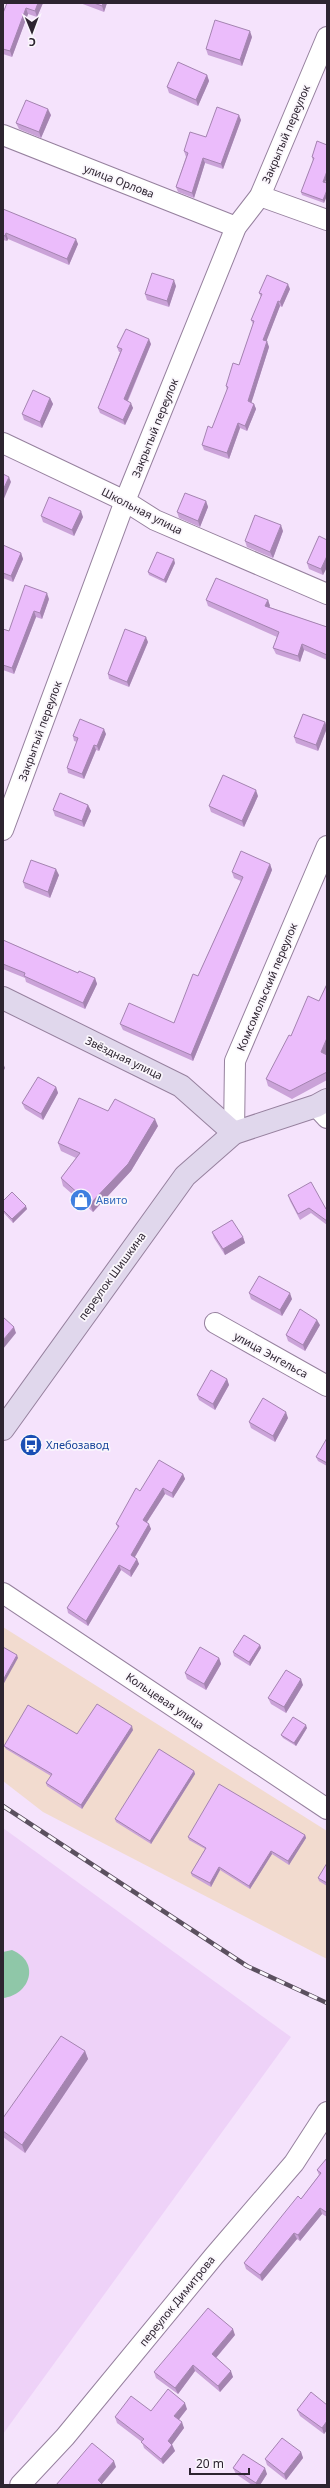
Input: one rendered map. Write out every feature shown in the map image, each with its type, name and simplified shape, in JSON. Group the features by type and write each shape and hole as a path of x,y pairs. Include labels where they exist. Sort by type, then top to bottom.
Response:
{"main road":[{"name":"Звёздная улица","path":"3,998 180,1086 234,1133"},
{"path":"234,1133 323,1108"},
{"name":"переулок Шишкина","path":"3,1429 185,1176 234,1133"}],"street":[{"name":"Закрытый переулок","path":"3,830 126,501 236,227 260,196 327,37"},
{"name":"улица Орлова","path":"3,135 236,227"},
{"path":"260,196 327,220"},
{"name":"Школьная улица","path":"3,443 126,501 155,520 327,594"},
{"name":"Комсомольский переулок","path":"234,1133 236,1062 327,846"},
{"name":"улица Энгельса","path":"215,1323 327,1386"},
{"name":"Кольцевая улица","path":"3,1593 327,1809"},
{"name":"переулок Димитрова","path":"20,2485 65,2436 214,2256 294,2163 327,2112"}],"shaded area":[{"path":"3,1627 327,1831 327,1959 43,1812 3,1781"},
{"path":"3,1828 291,2037 3,2434"}],"green space":[{"path":"12,1950 21,1955 27,1962 29,1970 28,1977 25,1985 20,1991 12,1996 3,1998 3,1952"}],"building":[{"path":"7,3 38,3 35,11 26,8 10,51 3,49 3,13"},
{"path":"94,3 103,3 102,6"},
{"path":"215,20 250,31 240,60 206,49"},
{"path":"178,62 207,75 196,100 167,87"},
{"path":"26,100 48,109 39,132 16,123"},
{"path":"217,107 239,115 221,164 203,158 192,193 176,187 188,153 184,151 190,132 206,137"},
{"path":"317,141 327,145 327,171 323,182 327,183 327,190 323,200 301,192 314,158 312,157"},
{"path":"3,209 76,239 67,259 6,233 5,236 3,235"},
{"path":"152,273 174,280 167,301 145,294"},
{"path":"267,275 288,284 280,302 278,301 263,340 267,341 248,401 254,404 245,426 238,423 227,453 202,445 208,426 212,428 228,387 226,386 233,363 239,365 254,321 251,320 262,294 259,293"},
{"path":"126,329 149,339 124,399 131,403 123,420 98,408 122,349 117,347"},
{"path":"33,390 50,398 40,422 22,414"},
{"path":"3,474 9,477 3,490"},
{"path":"185,493 206,501 198,521 177,512"},
{"path":"49,497 81,511 72,530 41,516"},
{"path":"255,515 281,525 270,552 245,541"},
{"path":"319,536 327,540 327,556 321,569 307,563"},
{"path":"3,545 21,553 11,576 3,573"},
{"path":"157,552 174,559 164,580 148,572"},
{"path":"216,578 268,600 265,606 327,627 327,655 302,644 298,656 273,648 279,632 206,600"},
{"path":"25,585 47,593 40,613 34,611 12,668 3,665 3,629 9,631"},
{"path":"125,629 146,637 127,682 108,674"},
{"path":"303,714 325,722 316,745 294,737"},
{"path":"80,719 104,729 97,746 94,745 82,774 67,768 78,738 73,736"},
{"path":"223,775 256,790 242,821 209,806"},
{"path":"60,793 88,805 82,821 53,810"},
{"path":"241,851 270,864 191,1055 120,1024 129,1003 174,1023 193,974 198,976 243,877 232,872"},
{"path":"31,860 56,869 48,892 23,882"},
{"path":"3,940 78,973 79,971 95,978 83,1003 24,976 25,973 3,964"},
{"path":"327,984 327,1038 321,1052 327,1055 327,1072 290,1091 266,1079 289,1035 291,1036 308,996 319,1001"},
{"path":"38,1077 56,1087 41,1114 22,1103"},
{"path":"79,1098 108,1111 115,1099 155,1119 128,1164 90,1204 61,1178 80,1153 58,1143"},
{"path":"311,1182 327,1209 327,1221 309,1208 298,1214 288,1195"},
{"path":"12,1192 26,1206 12,1219 3,1210 3,1201"},
{"path":"232,1220 243,1237 223,1249 212,1232"},
{"path":"259,1276 290,1293 280,1310 249,1293"},
{"path":"300,1309 317,1320 303,1345 286,1335"},
{"path":"3,1317 14,1327 3,1340"},
{"path":"211,1370 227,1379 213,1404 197,1395"},
{"path":"263,1398 286,1412 273,1436 249,1422"},
{"path":"327,1438 327,1463 316,1457"},
{"path":"159,1460 183,1474 172,1493 163,1488 143,1520 149,1524 131,1555 137,1559 130,1571 119,1565 86,1621 67,1608 119,1526 116,1524 136,1488 140,1491"},
{"path":"244,1635 260,1645 249,1662 233,1652"},
{"path":"3,1647 17,1655 3,1680"},
{"path":"200,1647 219,1658 204,1684 185,1673"},
{"path":"286,1670 301,1679 284,1707 268,1698"},
{"path":"97,1704 132,1726 81,1805 46,1783 52,1774 4,1746 28,1705 77,1734"},
{"path":"293,1717 306,1725 294,1743 281,1735"},
{"path":"159,1749 194,1771 150,1841 115,1819"},
{"path":"219,1784 305,1835 288,1861 271,1851 249,1886 219,1867 210,1883 191,1873 206,1848 188,1837"},
{"path":"327,1863 327,1883 318,1878"},
{"path":"61,2036 85,2051 22,2145 3,2131 3,2118"},
{"path":"327,2158 327,2211 326,2212 320,2208 298,2235 294,2233 260,2275 244,2263 298,2196 301,2199 321,2173 317,2170"},
{"path":"208,2308 233,2329 212,2354 231,2371 218,2386 193,2365 175,2388 154,2372"},
{"path":"168,2389 185,2403 174,2416 182,2422 168,2441 172,2445 161,2459 141,2442 144,2439 115,2417 131,2396 151,2411"},
{"path":"311,2392 327,2405 327,2421 322,2428 297,2410"},
{"path":"282,2438 301,2452 284,2474 265,2459"},
{"path":"92,2443 114,2461 98,2480 103,2485 56,2485"},
{"path":"243,2454 265,2468 256,2483 233,2468"}],"railway":[{"path":"3,1806 247,1966 327,2003"}],"place":[{"name":"Авито","path":"81,1200"},
{"name":"Хлебозавод","path":"31,1445"}]}
